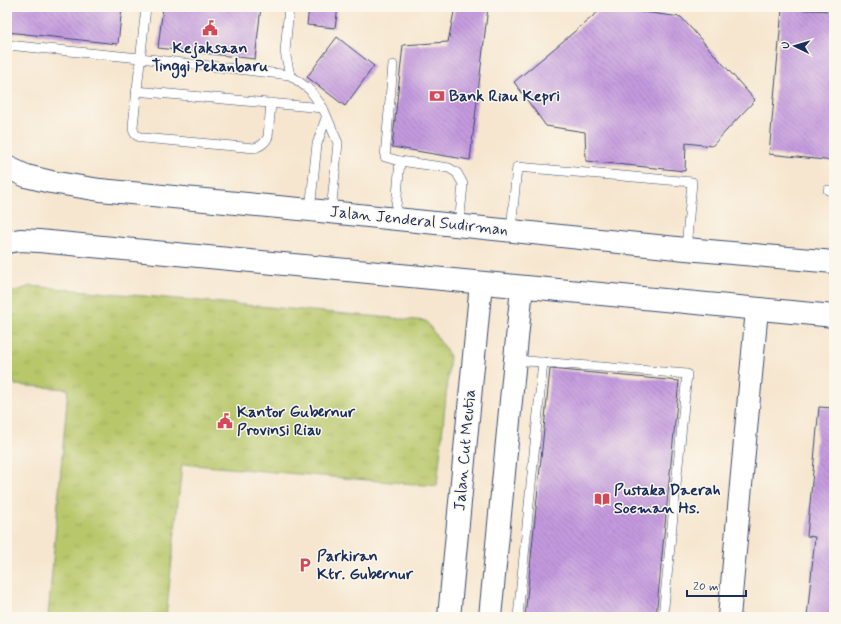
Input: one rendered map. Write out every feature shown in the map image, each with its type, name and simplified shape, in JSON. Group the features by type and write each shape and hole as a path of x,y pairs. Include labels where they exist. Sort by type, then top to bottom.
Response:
{"main road":[{"name":"Jalan Jenderal Sudirman","path":"7,167 26,176 50,182 100,190 321,211 686,249 834,262"},
{"path":"7,242 38,240 834,316"},
{"name":"Jalan Cut Meutia","path":"450,617 481,283"},
{"path":"490,617 522,287"},
{"path":"729,617 757,309"}],"lane":[{"path":"146,7 136,91 133,132 136,136 143,138 255,148 265,142 268,137 271,103"},
{"path":"289,7 285,52 290,75"},
{"path":"7,45 290,75 310,90 323,108 338,143 321,211"},
{"path":"393,65 384,154 385,157 400,161 449,168 457,173 463,184 459,226"},
{"path":"136,91 323,108"},
{"path":"321,211 317,144 326,118"},
{"path":"395,219 400,161"},
{"path":"511,231 517,167 692,182 686,249"},
{"path":"515,360 686,374 663,617"},
{"path":"518,617 543,362"}],"green space":[{"name":"Kantor Gubernur Provinsi Riau","path":"31,286 426,321 450,356 437,486 182,464 166,617 48,617 68,389 15,385 7,365 7,294"}],"building":[{"path":"7,7 122,7 118,44 7,32"},
{"name":"Kejaksaan Tinggi Pekanbaru","path":"163,7 261,7 255,59 158,48"},
{"path":"309,7 338,7 335,28 307,25"},
{"name":"Bank Riau Kepri","path":"455,7 488,7 470,160 392,147 403,45 448,42"},
{"path":"604,7 681,17 755,100 712,146 686,143 685,171 586,161 585,132 546,126 514,82"},
{"path":"782,9 834,11 834,161 769,154"},
{"path":"337,37 374,66 345,106 307,77"},
{"name":"Pustaka Daerah Soeman Hs.","path":"550,369 679,381 656,617 525,617"},
{"path":"819,407 834,408 834,617 807,617 815,537 807,536"}],"place":[{"name":"Kejaksaan Tinggi Pekanbaru","path":"210,28"},
{"name":"Bank Riau Kepri","path":"437,96"},
{"name":"Kantor Gubernur Provinsi Riau","path":"225,421"},
{"name":"Pustaka Daerah Soeman Hs.","path":"602,499"},
{"name":"Parkiran Ktr. Gubernur","path":"305,565"}]}
